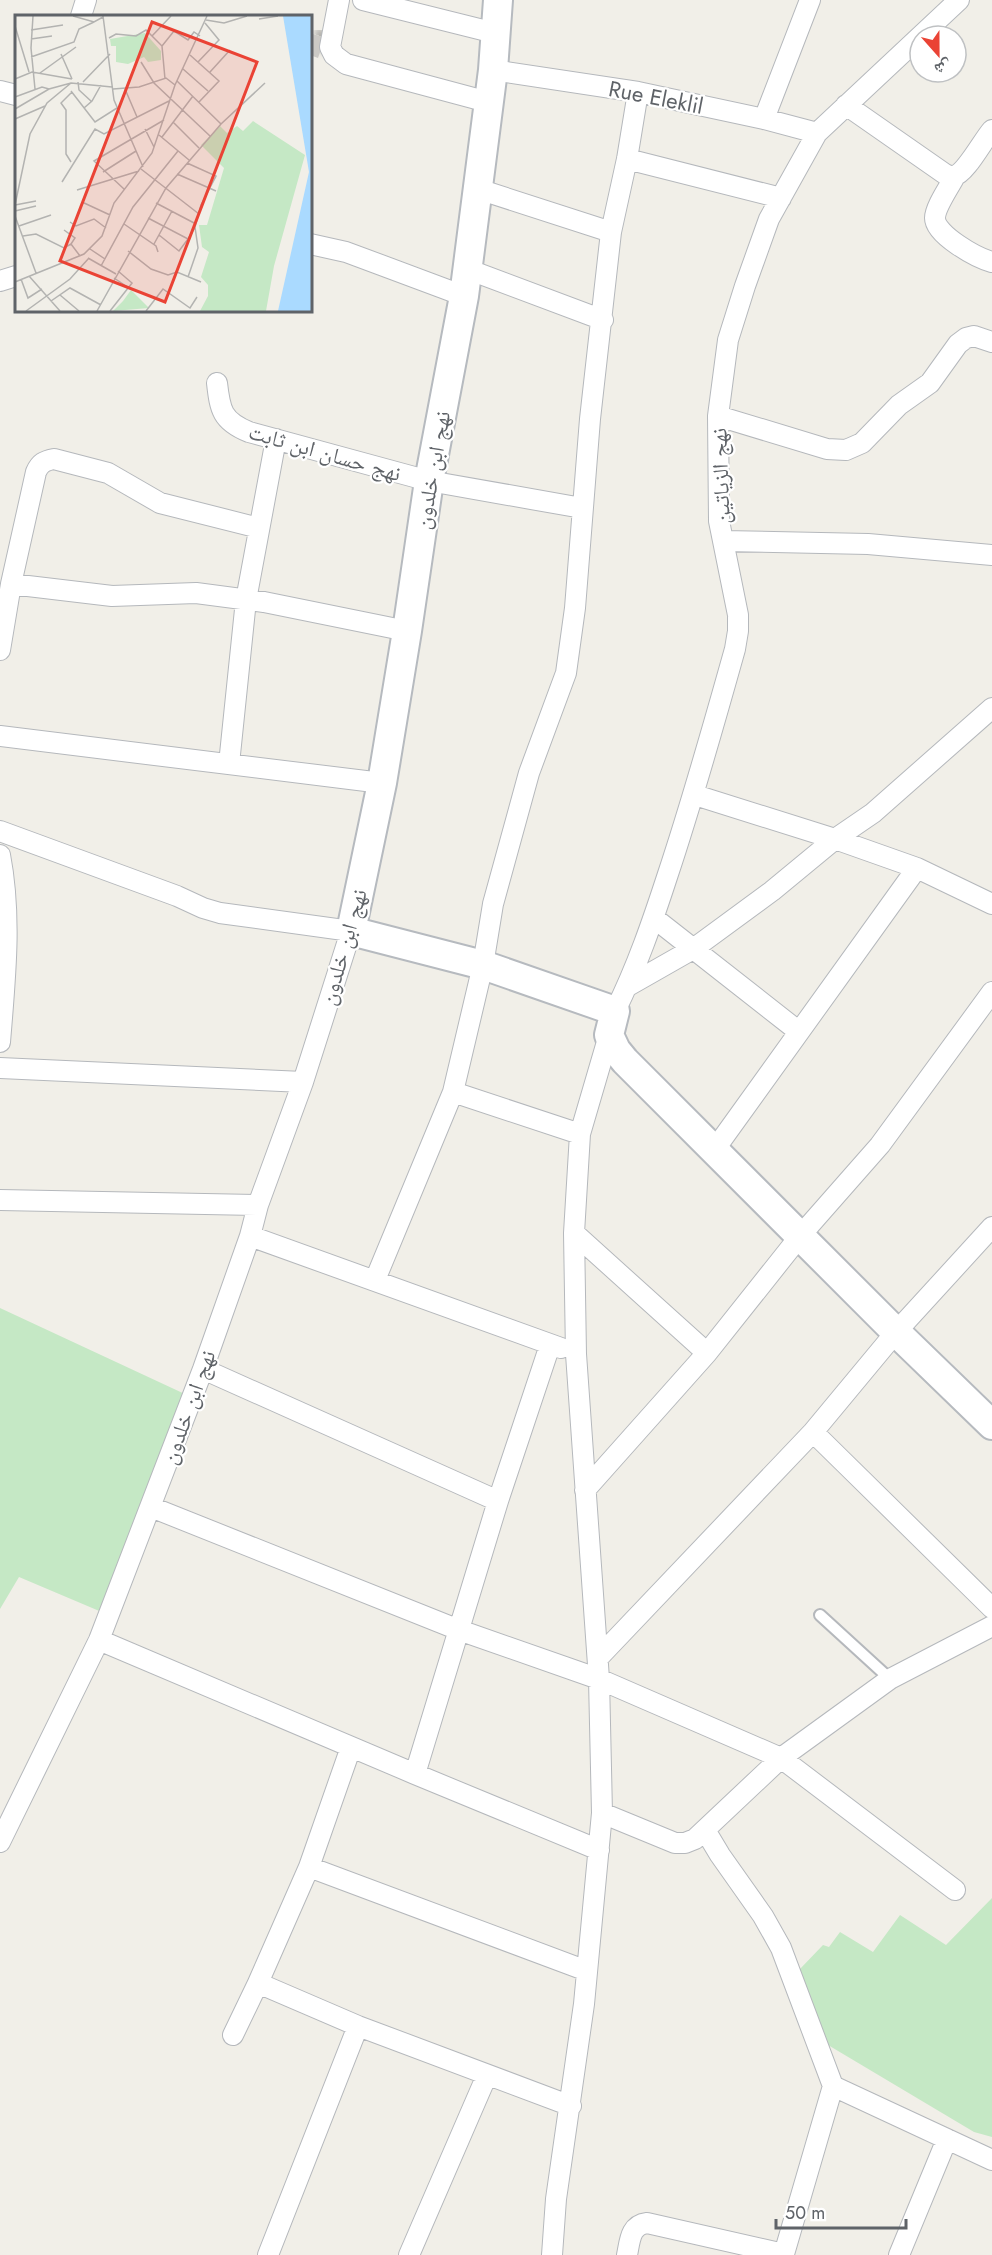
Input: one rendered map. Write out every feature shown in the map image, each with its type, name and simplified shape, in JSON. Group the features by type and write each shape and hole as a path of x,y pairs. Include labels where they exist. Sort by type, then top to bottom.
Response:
{"street":[{"path":"81,15 86,0"},
{"path":"339,0 330,47 334,55 346,64 488,102"},
{"path":"363,0 495,33"},
{"name":"نهج ابن خلدون","path":"0,1842 99,1640 151,1507 250,1236 258,1206 303,1082 351,931 382,783 429,481 466,282 493,70 498,0"},
{"path":"765,119 810,0"},
{"name":"نهج الزياتين","path":"552,2255 556,2199 587,1971 602,1813 598,1658 576,1354 574,1233 580,1134 612,1023 654,918 695,795 735,649 738,615 719,521 718,416 729,340 769,219 817,133 958,0"},
{"name":"Rue Eleklil","path":"493,70 638,92 765,119 817,133"},
{"path":"0,92 15,95"},
{"path":"375,1280 453,1092 483,965 493,904 529,773 566,673 575,609 582,508 611,232 627,159 638,92"},
{"path":"846,105 945,174 955,176"},
{"path":"992,130 965,167 955,176 935,213 937,227 965,249 992,262"},
{"path":"627,159 781,198"},
{"path":"478,189 611,232"},
{"path":"312,244 466,282 603,320"},
{"path":"0,281 15,276"},
{"path":"718,416 827,449 836,451 850,449 862,443 899,405 930,383 958,344 974,336 992,342"},
{"name":"نهج حسان ابن ثابت","path":"217,383 220,408 228,421 249,432 429,481 582,508"},
{"path":"229,764 246,600 276,439"},
{"path":"0,650 36,472 39,464 47,460 54,459 108,473 160,503 259,528"},
{"path":"723,541 868,544 992,555"},
{"path":"12,584 112,596 196,593 246,600 407,631"},
{"path":"628,986 693,949 772,891 835,839 873,813 992,708"},
{"path":"0,736 382,783"},
{"path":"695,795 835,839 917,868 992,904"},
{"path":"0,831 220,914 351,931 483,965 612,1023 616,1050 663,1101 715,1149 896,1332 992,1425"},
{"path":"0,855 7,907 6,972 0,1042"},
{"path":"715,1149 917,868"},
{"path":"654,918 798,1031"},
{"path":"585,1490 706,1353 800,1236 880,1145 992,992"},
{"path":"0,1068 303,1082"},
{"path":"453,1092 580,1134"},
{"path":"0,1200 258,1206"},
{"path":"598,1658 813,1432 896,1332 992,1227"},
{"path":"574,1233 706,1353"},
{"path":"250,1236 576,1354"},
{"path":"416,1774 498,1501 550,1345"},
{"path":"203,1369 498,1501"},
{"path":"813,1432 992,1608"},
{"path":"151,1507 459,1630 599,1679 781,1758 955,1890"},
{"path":"602,1813 675,1843 686,1843 695,1839 781,1758 890,1678 992,1626"},
{"path":"99,1640 599,1850"},
{"path":"233,2035 309,1867 351,1747"},
{"path":"627,2255 633,2230 647,2223 786,2254 833,2086 781,1948 763,1916 705,1830"},
{"path":"309,1867 587,1971"},
{"path":"258,1983 358,2026 570,2106"},
{"path":"268,2255 358,2026"},
{"path":"409,2255 487,2075"},
{"path":"833,2086 992,2160"},
{"path":"899,2255 946,2139"}],"lane":[{"path":"820,1616 890,1678"}],"green space":[{"path":"0,1308 202,1402 104,1613 19,1577 0,1609"},
{"path":"992,1898 992,2137 974,2132 828,2045 799,1970 823,1945 829,1947 840,1932 873,1952 900,1915 946,1945"}],"building":[{"path":"312,34 325,38 318,58 312,56"}]}
